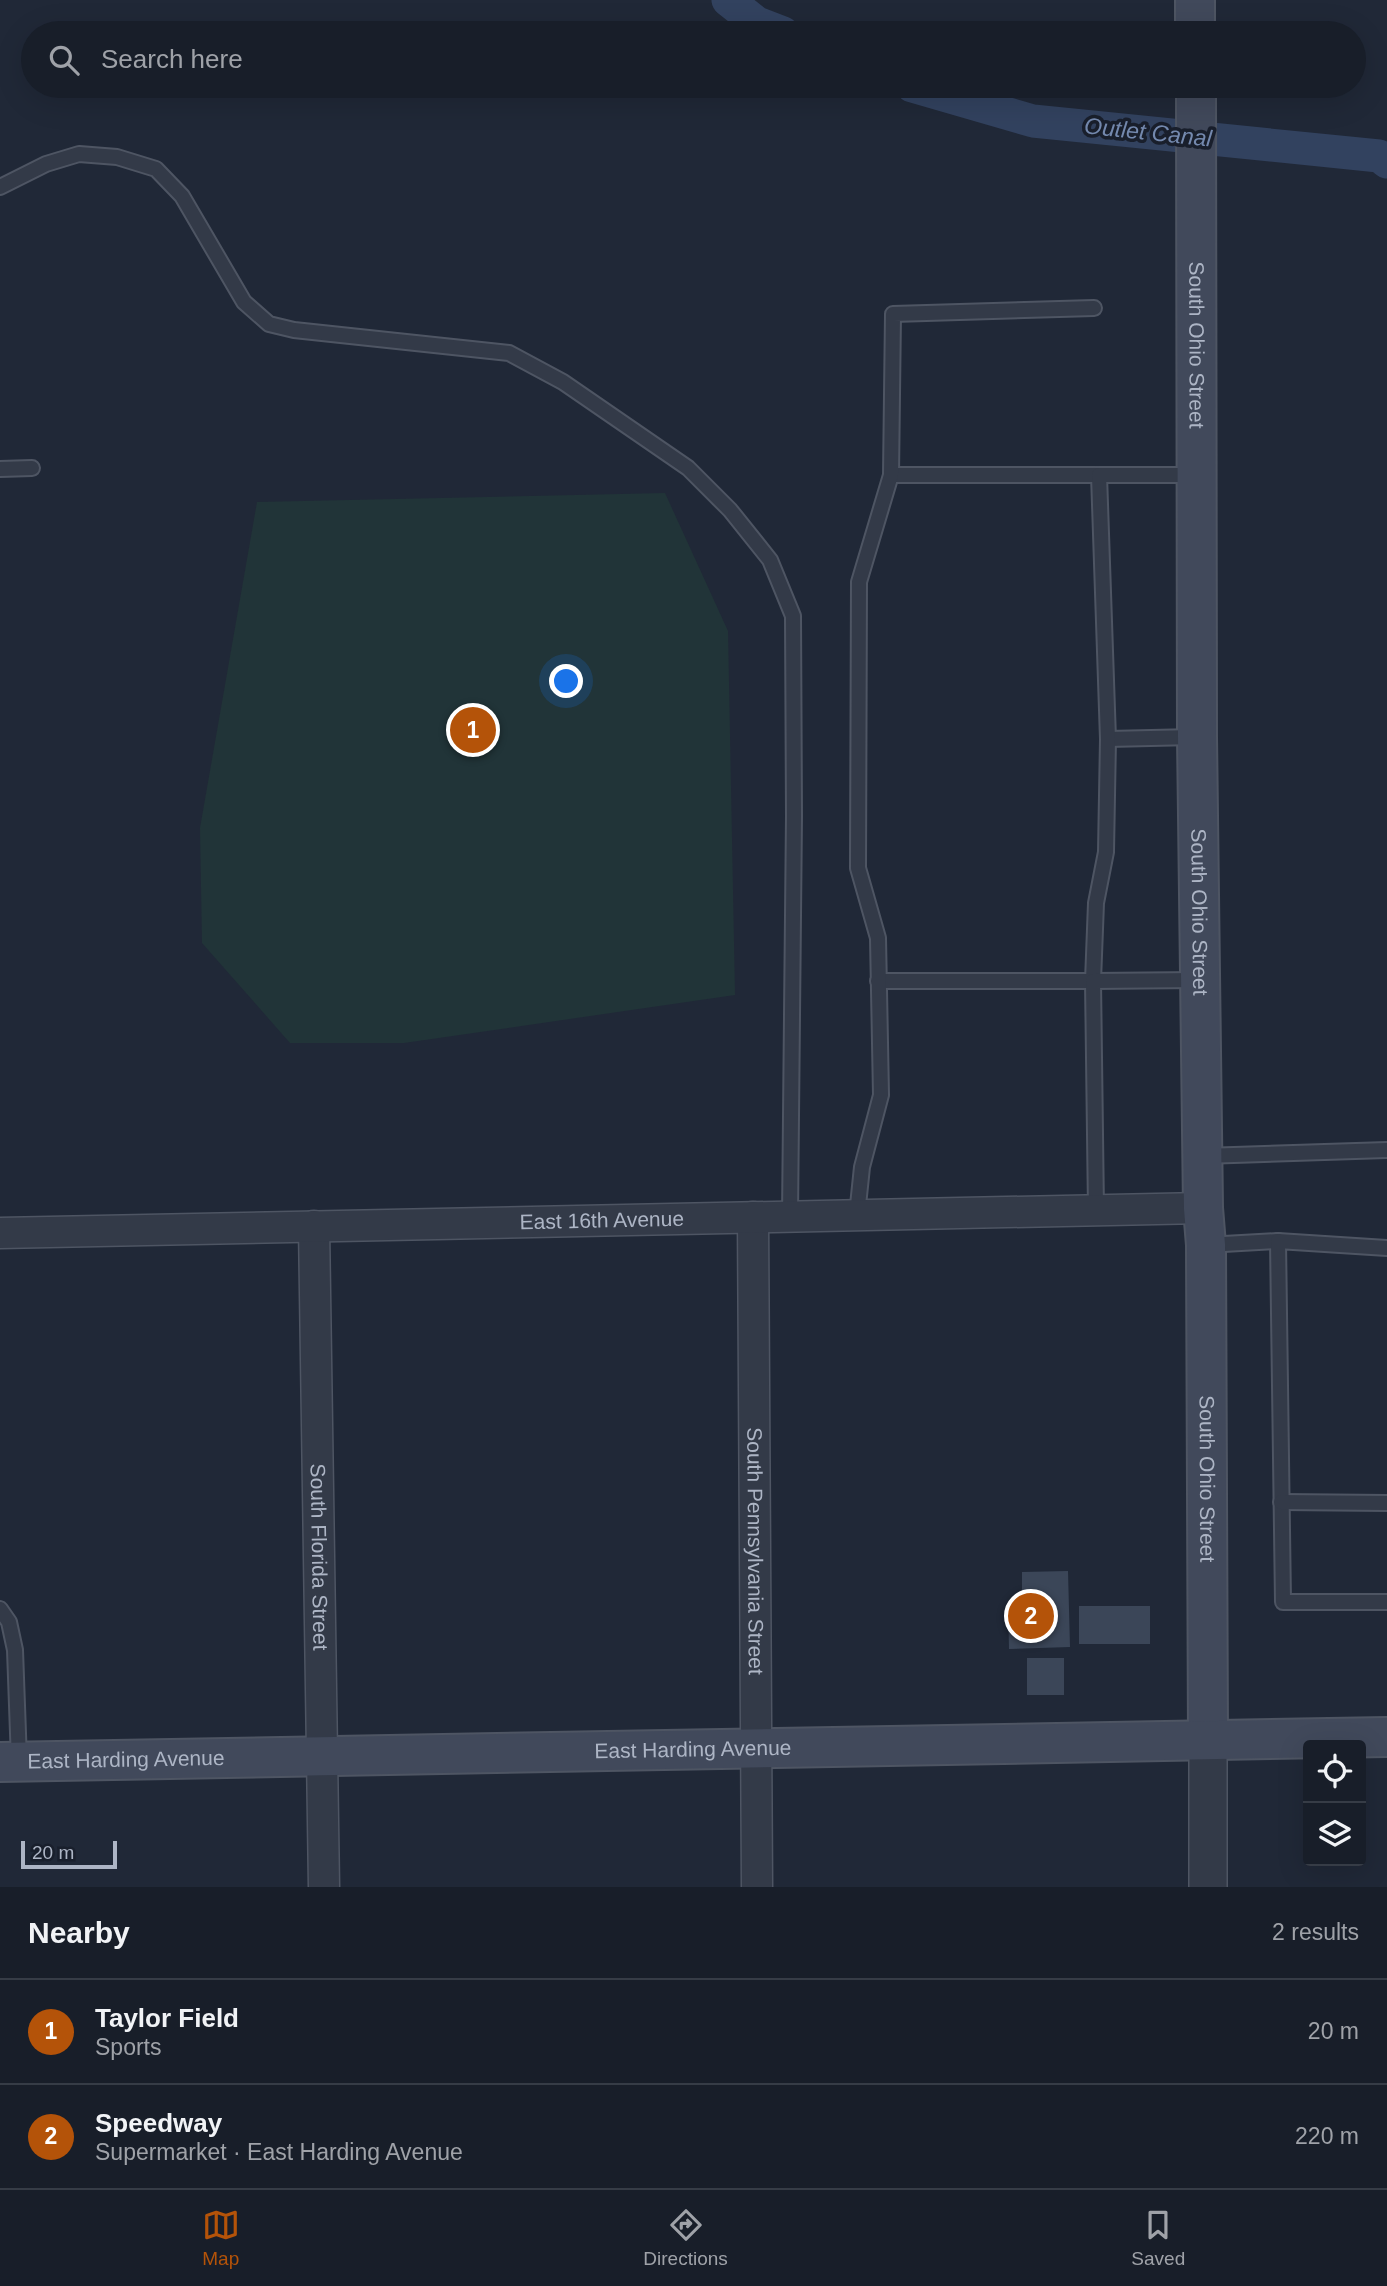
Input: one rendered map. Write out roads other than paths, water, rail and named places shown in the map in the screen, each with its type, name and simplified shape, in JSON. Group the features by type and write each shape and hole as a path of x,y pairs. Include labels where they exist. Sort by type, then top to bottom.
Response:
{"main road":[{"path":"1195,0 1195,21"},
{"name":"South Ohio Street","path":"1196,98 1197,737 1208,1739"},
{"name":"East Harding Avenue","path":"9,1762 1387,1737"}],"street":[{"name":"East 16th Avenue","path":"0,1233 1096,1210 1204,1226"},
{"name":"South Pennsylvania Street","path":"753,1217 757,1887"},
{"name":"South Florida Street","path":"314,1226 324,1887"},
{"path":"1208,1739 1208,1887"}],"lane":[{"path":"0,187 46,164 79,154 117,157 156,169 182,196 244,302 269,324 294,330 509,353 563,382 688,468 730,510 770,560 793,616 790,1216"},
{"path":"857,1215 862,1167 881,1094 877,938 858,868 859,582 891,475 893,314 1094,308"},
{"path":"0,469 32,468"},
{"path":"891,475 1197,475"},
{"path":"1096,1210 1093,981 1096,903 1106,852 1108,739 1099,475"},
{"path":"1108,739 1197,737"},
{"path":"878,981 1199,980"},
{"path":"1202,1156 1387,1150"},
{"path":"1204,1226 1278,1241 1387,1248"},
{"path":"1278,1241 1283,1602 1387,1602"},
{"path":"1281,1502 1387,1503"},
{"path":"0,1609 9,1622 15,1650 9,1762"}],"waterway":[{"name":"Outlet Canal","path":"728,0 754,21"},
{"name":"Outlet Canal","path":"953,98 1033,121 1379,156 1387,162"}],"place":[{"name":"Taylor Field","path":"473,730"},
{"name":"Speedway","path":"1031,1616"}]}
